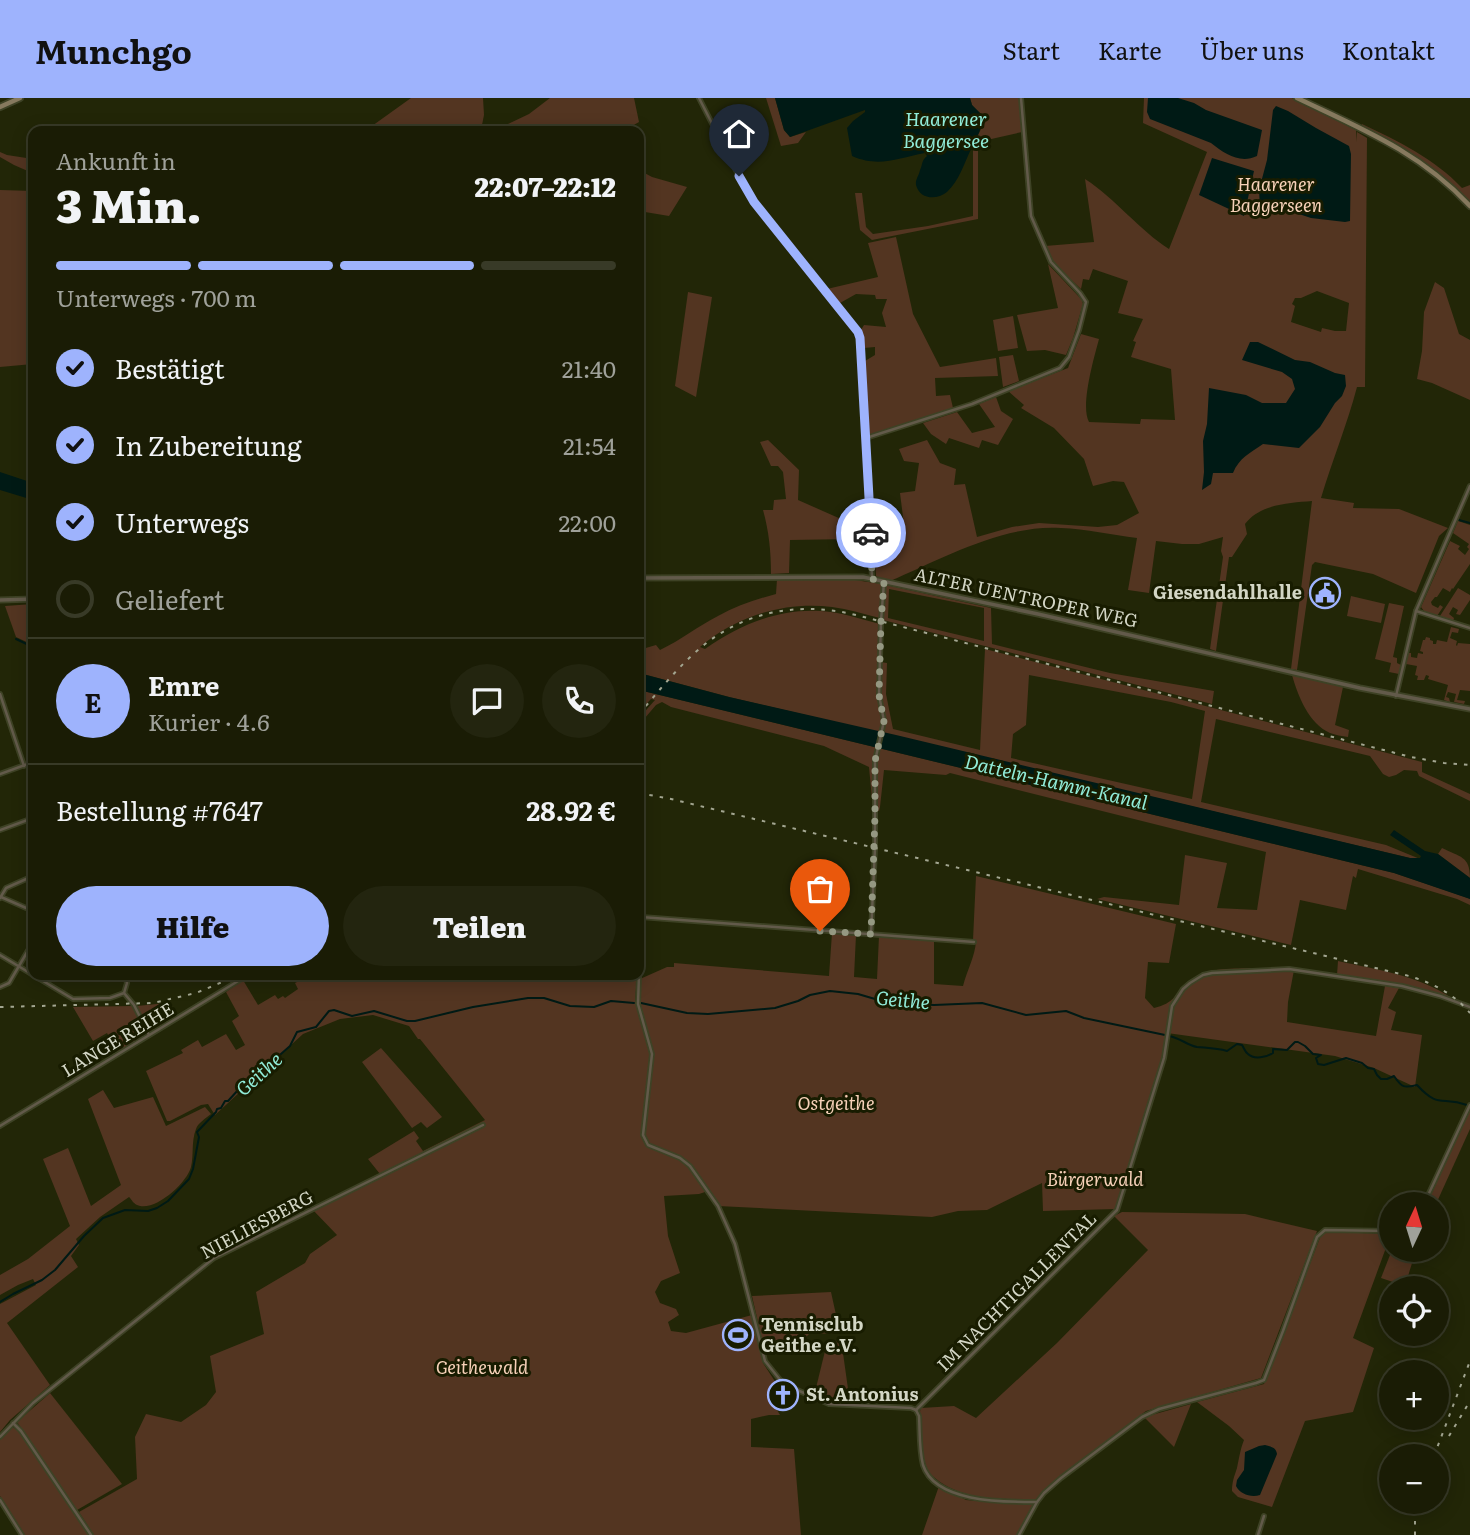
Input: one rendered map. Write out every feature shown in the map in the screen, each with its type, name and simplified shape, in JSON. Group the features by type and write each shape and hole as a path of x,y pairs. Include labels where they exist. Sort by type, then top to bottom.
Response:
{"main road":[{"path":"0,107 20,98"},
{"path":"1297,98 1401,150 1439,175 1470,205"}],"street":[{"path":"699,98 747,192 858,332 872,579"},
{"path":"866,438 972,404 1048,374 1060,368 1069,357 1086,302 1051,262 1031,216 1021,98"},
{"path":"1396,696 1416,611 1470,486"},
{"name":"ALTER UENTROPER WEG","path":"644,578 848,576 872,579 1396,696 1470,709"},
{"path":"871,934 875,761 884,717 879,695 884,582"},
{"path":"0,600 28,599"},
{"path":"1416,611 1470,628"},
{"path":"0,694 24,766"},
{"path":"0,774 28,764"},
{"path":"0,830 28,820"},
{"path":"28,878 5,888 0,898 28,909"},
{"path":"644,917 974,942"},
{"path":"0,987 9,983 28,951"},
{"path":"0,956 28,972"},
{"name":"IM NACHTIGALLENTAL","path":"916,1410 1116,1210 1164,1058 1172,1006 1190,983 1208,974 1289,969 1402,986 1470,1007"},
{"path":"41,980 73,999 110,998 124,993"},
{"path":"124,993 126,980"},
{"name":"LANGE REIHE","path":"0,1126 240,980"},
{"path":"639,980 638,1004 652,1054 643,1135 648,1145 680,1158 697,1174 729,1226 767,1364 788,1386 829,1404 916,1410 919,1416 924,1466 928,1475 934,1481 967,1498 1037,1502"},
{"path":"124,993 134,1005 149,1035"},
{"path":"1430,1192 1470,1105"},
{"name":"NIELIESBERG","path":"0,1437 33,1403 214,1258 483,1125"},
{"path":"1019,1535 1037,1502 1061,1478 1150,1412 1264,1380 1317,1237 1325,1230 1379,1231"},
{"path":"13,1423 91,1535"},
{"path":"0,1500 22,1535"},
{"path":"1258,1535 1264,1516"}],"green space":[{"path":"411,98 483,98 482,126 372,126"},
{"path":"550,98 634,98 639,122 632,126 501,126 529,114"},
{"path":"766,98 775,98 784,130 790,137 806,132 798,143 781,146"},
{"path":"970,98 1020,98 1022,132 978,142 978,219 872,240 860,230 855,193 862,193 866,227 873,234 973,216 973,145 981,129 981,114 972,105"},
{"name":"Haarener Baggerseen","path":"1144,98 1292,98 1356,130 1357,142 1357,132 1367,138 1365,387 1357,387 1321,498 1354,503 1353,508 1399,509 1448,528 1439,536 1416,593 1373,574 1315,562 1312,565 1297,670 1291,669 1312,501 1267,508 1251,517 1245,524 1247,534 1232,557 1229,557 1216,651 1210,649 1223,557 1223,537 1199,544 1156,541 1149,593 1128,590 1137,538 1061,528 1039,528 995,537 890,581 876,576 874,536 905,533 900,493 915,491 919,463 904,461 899,449 927,440 940,463 956,469 954,485 965,484 977,537 1039,523 1098,527 1117,525 1139,513 1124,482 1113,481 1093,486 1084,459 1054,428 1021,408 1024,405 1008,391 1068,368 1081,334 1099,339 1087,394 1089,422 1140,424 1141,419 1175,420 1171,369 1131,357 1136,342 1133,341 1143,319 1118,313 1128,281 1093,269 1089,280 1083,279 1081,289 1052,262 1045,246 1094,242 1085,179 1169,249 1207,152 1143,123","holes":["1317,291 1349,303 1346,331 1322,328 1321,332 1291,322 1295,298"]},
{"path":"1362,124 1428,159 1462,188 1470,185 1470,203 1417,157 1362,129"},
{"path":"0,152 28,158 28,171 14,165 0,157"},
{"path":"644,173 687,187 669,216 644,212"},
{"path":"0,190 28,191 28,364 0,367"},
{"path":"896,237 913,314 940,367 996,358 998,376 935,378 936,396 950,395 953,408 869,436 865,361 875,355 875,347 864,348 861,330 864,325 886,327 882,313 887,299 856,294 840,303 827,289 878,277 868,243"},
{"path":"1048,264 1083,304 1066,355 1045,350 1027,351 1017,315 1058,308"},
{"path":"1435,282 1444,288 1459,334 1470,340 1470,400 1417,379 1424,312"},
{"path":"688,292 712,297 696,397 675,386"},
{"path":"1013,316 1018,348 998,351 993,320"},
{"path":"1013,355 1019,381 1003,387 999,357"},
{"path":"996,397 1001,411 1013,419 998,445 982,440 979,448 949,438 946,444 931,434 923,423 957,412 972,433 995,427 979,404"},
{"path":"768,440 799,470 798,500 850,523 851,539 790,540 789,573 771,574 763,510 773,510 774,500 786,499 783,472 778,466 771,466 760,442"},
{"path":"1458,521 1470,525 1470,564 1450,592 1443,588 1431,602 1438,608 1440,605 1443,607 1437,616 1421,607 1450,541 1460,546 1458,549 1465,555 1469,549 1469,544 1453,533"},
{"path":"777,579 848,579 882,584 880,618 832,607 797,606 745,619 700,647 705,649 746,626 790,612 843,614 880,624 880,662 887,663 886,694 893,729 980,750 985,649 1422,762 1422,772 1470,794 1470,801 1419,776 1417,771 1404,770 1389,777 1383,774 1370,756 1216,719 1201,802 1386,845 1420,859 1410,858 729,697 644,674 644,649 656,645 660,650 725,612 776,594","holes":["1029,675 1205,711 1192,799 1011,758 1013,734 1026,725"]},
{"path":"886,585 991,608 992,644 1110,673 1214,691 1212,704 883,620","holes":["889,589 984,608 984,641 888,618"]},
{"path":"1458,588 1470,595 1470,600 1460,615 1456,614 1458,610 1453,607 1449,614 1454,618 1453,621 1440,616"},
{"path":"1351,596 1385,604 1381,623 1347,616"},
{"path":"1389,603 1404,606 1393,657 1397,658 1397,663 1401,665 1399,674 1389,672 1391,663 1375,659"},
{"path":"28,604 28,643 16,637 5,606"},
{"path":"1451,627 1459,629 1458,633 1452,632 1450,638 1457,641 1457,646 1458,643 1470,644 1470,691 1460,690 1457,700 1465,701 1464,704 1454,702 1456,694 1448,692 1446,697 1450,702 1444,700 1448,685 1428,679 1429,676 1426,675 1424,680 1417,680 1417,666 1406,664 1408,653 1417,658 1418,653 1423,654 1420,651 1426,637 1433,641 1433,644 1436,644 1437,640 1447,642"},
{"path":"1292,675 1343,687 1335,725 1349,730 1348,737 1330,733 1316,723 1301,700"},
{"path":"644,691 1394,873 1468,898 1470,905 1358,869 1356,878 1353,876 1346,910 1300,900 1291,945 1097,899 1104,897 1179,905 1185,855 1227,863 1217,908 1257,910 1266,852 950,773 946,775 884,770 879,811 873,810 869,767 824,746 671,707 662,702 644,719 644,712 655,700 651,699 644,707"},
{"path":"1442,848 1466,861 1470,878 1438,854"},
{"name":"Geithewald","path":"976,876 1176,924 1169,963 1148,962 1145,998 1154,1008 1170,1001 1195,977 1210,971 1251,968 1256,971 1294,970 1287,1022 1376,1036 1385,986 1399,988 1388,1008 1396,1012 1391,1030 1422,1035 1415,1087 1374,1068 1335,1056 1167,1033 1166,1050 1116,1209 1043,1211 1042,1183 987,1210 958,1211 932,1217 716,1207 705,1192 664,1196 668,1236 680,1273 661,1281 655,1292 660,1303 676,1309 679,1315 668,1322 671,1331 686,1333 752,1315 763,1363 776,1383 769,1396 780,1415 751,1419 751,1447 794,1449 801,1535 94,1535 79,1512 137,1479 135,1437 146,1414 181,1422 206,1405 216,1392 210,1356 264,1334 256,1292 305,1263 310,1254 337,1235 312,1209 387,1172 380,1174 368,1159 414,1131 419,1138 416,1141 423,1151 485,1120 409,1026 373,1015 340,1019 303,1034 215,1115 208,1104 167,1121 146,1071 183,1053 181,1050 198,1040 202,1047 226,1034 236,1050 245,1045 232,1021 239,1016 226,992 243,980 258,1005 275,995 278,999 283,996 285,998 298,989 295,983 301,980 637,980 635,1001 641,1002 640,980 667,967 674,967 674,963 829,976 832,933 856,935 854,977 877,979 879,936 934,939 934,984 963,986 973,958 976,941 973,940"},
{"path":"1338,961 1415,980 1456,1001 1412,988 1337,975"},
{"path":"167,1003 175,1017 150,1031 137,1006"},
{"path":"132,1006 145,1033 117,1052 107,1033 93,1041 73,1007"},
{"path":"381,1048 442,1117 427,1128 421,1122 412,1128 362,1062"},
{"path":"103,1090 114,1108 153,1097 166,1126 205,1107 211,1114 197,1127 191,1167 177,1188 152,1205 136,1204 129,1197 100,1217 76,1239 79,1245 71,1256 78,1267 7,1323 50,1385 0,1432 0,1304 36,1285 33,1279 0,1295 0,1275 28,1259 70,1226 43,1159 68,1148 91,1206 121,1185 88,1099"},
{"path":"1470,1109 1470,1129 1441,1192 1432,1192"},
{"path":"1122,1212 1245,1214 1317,1231 1261,1378 1146,1411 1060,1476 1036,1499 974,1496 940,1482 928,1471 924,1460 921,1408 954,1406 976,1418 1057,1343 1148,1250 1114,1216"},
{"path":"1326,1232 1379,1234 1381,1262 1353,1338 1374,1348 1353,1412 1305,1421 1272,1507 1238,1497 1232,1491 1244,1440 1197,1402 1264,1384 1321,1235"},
{"path":"1387,1262 1412,1262 1408,1276 1382,1276"},
{"path":"831,1292 840,1333 809,1334 797,1346 788,1337 765,1353 752,1296"},
{"path":"841,1339 850,1403 826,1401 814,1396 826,1347"},
{"path":"50,1393 122,1484 77,1510 17,1422"},
{"path":"1191,1404 1174,1447 1144,1417 1148,1416"},
{"path":"12,1427 18,1430 89,1535 25,1535 0,1496 0,1440"},
{"path":"939,1486 966,1500 1038,1503 1021,1535 922,1535"}],"water":[{"name":"Haarener Baggersee","path":"775,98 970,98 972,105 981,114 981,124 955,183 943,195 929,197 921,194 916,185 927,156 925,153 880,162 852,156 847,128 865,110 790,137 784,130"},
{"path":"1148,98 1178,98 1262,130 1257,156 1245,159 1233,157 1211,143 1150,119 1147,112"},
{"path":"1276,106 1349,146 1350,221 1311,218 1290,211 1260,207 1259,190 1267,160 1273,110"},
{"path":"1212,158 1254,171 1244,216 1199,195"},
{"path":"1250,342 1258,342 1295,360 1310,362 1345,375 1346,386 1320,427 1299,448 1263,444 1249,453 1233,473 1213,473 1211,484 1202,490 1203,441 1209,388 1246,395 1262,403 1286,403 1295,389 1292,379 1282,372 1242,360"},
{"path":"0,472 28,481 28,498 0,490"},
{"name":"Datteln-Hamm-Kanal","path":"644,674 729,697 1410,858 1420,858 1421,856 1390,835 1394,830 1425,851 1438,854 1470,878 1470,899 1394,873 644,691"},
{"path":"1265,1445 1274,1449 1277,1454 1260,1495 1246,1495 1236,1486 1244,1470 1245,1452"}],"waterway":[{"path":"1459,520 1470,523"},
{"path":"16,639 28,645"},
{"name":"Geithe","path":"641,1003 687,1013 708,1014 775,1008 830,991 899,1003 982,1003 1026,1015 1066,1011 1084,1018 1165,1035"},
{"name":"Geithe","path":"0,1302 42,1280 55,1270 103,1218 125,1210 148,1211 168,1201 189,1179 199,1137 197,1132 225,1101 290,1046 297,1032 316,1027 329,1011 352,1016 374,1011 415,1021 473,1007 528,998 544,998 570,1006 594,1007 611,1001 634,1003"},
{"name":"Geithe","path":"1169,1036 1197,1047 1227,1051 1237,1044 1242,1045 1247,1053 1257,1057 1273,1053 1273,1049 1287,1050 1298,1042 1313,1054 1321,1055 1316,1058 1318,1064 1324,1065 1346,1058 1374,1069 1381,1079 1394,1076 1401,1085 1417,1085 1436,1100 1467,1105"}],"railway":[{"path":"644,708 698,650 733,626 773,613 814,609 856,615 1411,757 1470,765"},
{"path":"644,794 1409,976 1442,990 1470,1013"},
{"path":"0,1007 153,1003 196,993 227,980"},
{"path":"1439,1444 1470,1361"},
{"path":"1449,1436 1470,1401"},
{"path":"1415,1535 1416,1514"}],"way so far":[{"path":"820,931 871,934 875,761 884,721 879,695 884,582 872,579 871,533"}],"place":[{"name":"Giesendahlhalle","path":"1325,593"},
{"name":"Tennisclub Geithe e.V.","path":"738,1335"},
{"name":"St. Antonius","path":"783,1395"}],"route":[{"path":"739,176 754,202 858,332 871,533"}],"park label":[{"name":"Ostgeithe","path":"836,1104"},
{"name":"Bürgerwald","path":"1095,1180"}]}
